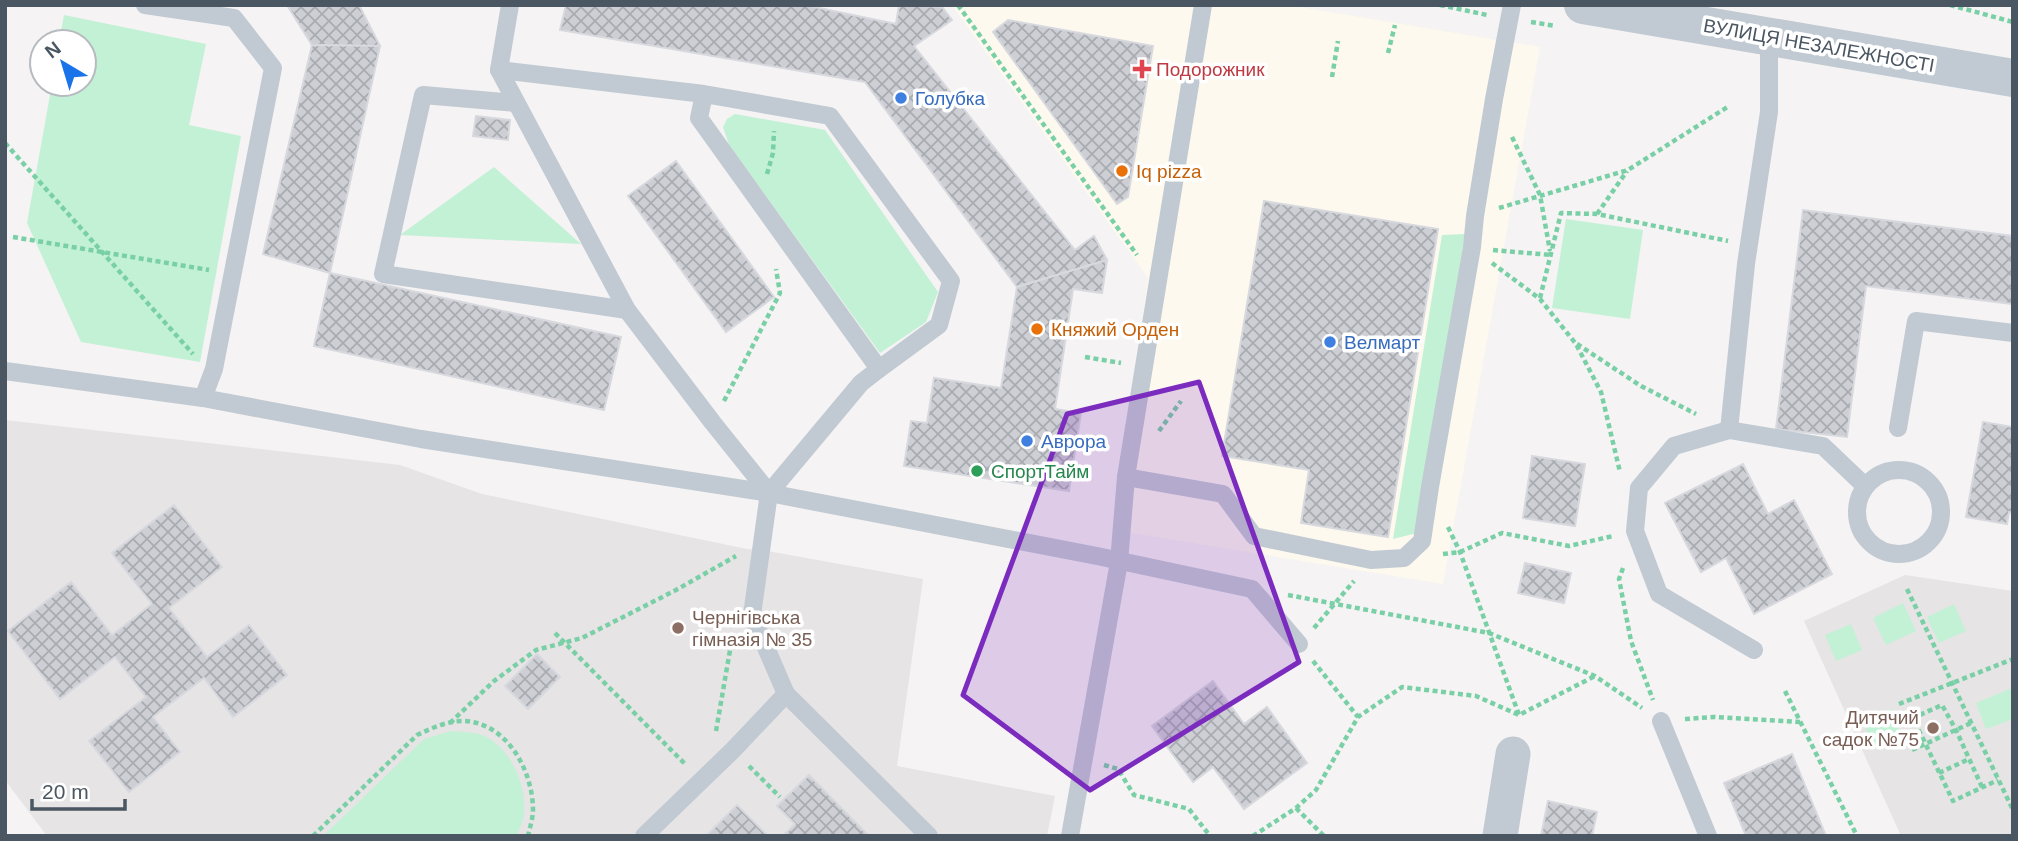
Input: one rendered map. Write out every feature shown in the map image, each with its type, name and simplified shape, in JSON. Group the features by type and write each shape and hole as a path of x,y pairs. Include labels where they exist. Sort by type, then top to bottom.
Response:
{"street":[{"name":"ВУЛИЦЯ НЕЗАЛЕЖНОСТІ","path":"1583,5 2013,78"},
{"path":"1500,836 1514,754"}],"lane":[{"path":"145,5 234,18 273,68 214,369 203,398"},
{"path":"510,5 499,70 516,103 627,310 769,493"},
{"path":"1070,836 1119,562 1126,477 1203,5"},
{"path":"1126,477 1223,494 1254,536 1371,561 1404,558 1422,541 1494,99 1513,5"},
{"path":"1730,430 1749,245 1769,111 1769,36"},
{"path":"499,70 704,94 830,116 951,281 939,325 860,383 769,493 752,615 786,694 929,836"},
{"path":"704,94 699,118 879,369"},
{"path":"516,103 424,95 383,274 627,310"},
{"path":"1898,428 1916,321 2013,332"},
{"path":"5,372 203,398 421,439 769,493 1252,589 1299,644"},
{"path":"1754,650 1659,594 1634,531 1639,488 1674,446 1730,430 1823,446 1865,486"},
{"path":"1903,469 1917,473 1928,481 1937,493 1941,507 1940,521 1925,545 1912,552 1899,554 1885,552 1874,546 1864,536 1856,511 1858,498 1865,486 1875,476 1903,469"},
{"path":"644,836 733,750 786,694"},
{"path":"1661,721 1708,836"}],"path":[{"path":"958,5 1140,260"},
{"path":"1950,5 2013,22"},
{"path":"1388,52 1395,25"},
{"path":"1332,77 1338,41"},
{"path":"1494,99 1540,195 1551,255"},
{"path":"1475,216 1628,170 1729,106"},
{"path":"759,201 773,153 774,107"},
{"path":"5,143 200,362 214,369"},
{"path":"1597,214 1628,170"},
{"path":"1540,299 1562,213 1597,214 1749,245"},
{"path":"13,237 233,274"},
{"path":"1472,247 1551,255"},
{"path":"1472,247 1540,299 1576,344 1601,392 1621,477"},
{"path":"713,424 780,293 776,267"},
{"path":"1576,344 1641,386 1730,430"},
{"path":"1085,357 1125,363"},
{"path":"1430,487 1460,551 1520,715 1514,754"},
{"path":"1404,558 1460,551 1502,533 1569,546 1634,531"},
{"path":"1634,531 1619,579 1631,641 1661,721"},
{"path":"450,723 494,681 536,650 582,638 676,590 747,549"},
{"path":"1358,717 1299,644 1371,561"},
{"path":"1252,589 1489,633 1595,676 1661,721 1714,717 1800,722"},
{"path":"1907,589 2013,810"},
{"path":"705,777 735,625"},
{"path":"555,633 705,777"},
{"path":"1899,704 2013,659"},
{"path":"1520,715 1595,676"},
{"path":"1253,836 1296,808 1316,790 1358,717 1402,687 1476,696 1520,715"},
{"path":"1785,691 1857,836"},
{"path":"1982,788 1942,705 1913,718 1954,801 1982,788 1998,780"},
{"path":"313,836 417,735 438,725 463,721 481,724 501,736 526,768 534,812 528,836"},
{"path":"1912,750 1971,723"},
{"path":"733,750 780,797"},
{"path":"1940,773 1969,759"},
{"path":"1084,761 1118,769 1134,795 1189,809 1210,836"},
{"path":"1296,808 1324,836"}],"highlighted area":[{"path":"1199,382 1299,662 1090,790 963,695 1067,414"}],"shaded area":[{"path":"952,5 1288,5 1540,47 1443,584 1113,530 1148,278"},
{"path":"5,420 400,465 482,494 747,549 923,579 897,766 1055,796 1047,836 47,836 5,780"},
{"name":"Дитячий садок №75","path":"1905,575 2013,591 2013,836 1901,836 1804,621"}],"green space":[{"path":"64,15 206,44 189,125 241,136 200,362 81,342 27,223 49,98 98,98 98,28 62,28"},
{"path":"735,114 825,130 938,292 926,322 880,353 729,145 723,127 727,119"},
{"path":"494,167 581,244 400,235"},
{"path":"1566,219 1643,230 1630,319 1552,308"},
{"path":"1465,234 1417,533 1393,539 1442,235"},
{"path":"1903,603 1916,631 1886,645 1873,618"},
{"path":"1954,604 1966,631 1939,643 1927,617"},
{"path":"1851,624 1862,650 1836,661 1825,635"},
{"path":"2012,688 2013,719 1986,729 1976,703"},
{"path":"1891,709 1902,737 1874,748 1862,720"},
{"path":"451,731 479,734 490,739 508,756 523,791 523,818 517,836 323,836 424,739"}],"building":[{"path":"287,5 359,5 380,46 312,45"},
{"path":"566,5 805,5 896,24 899,5 942,7 952,20 914,46 1075,250 1094,236 1107,260 1017,287 865,82 560,30"},
{"path":"1008,20 1153,46 1128,197 1117,204 993,32"},
{"path":"312,45 380,46 330,273 263,254"},
{"path":"476,116 510,120 508,140 473,136"},
{"path":"676,161 774,297 726,332 628,196"},
{"name":"Велмарт","path":"1264,201 1438,229 1388,537 1301,523 1309,470 1222,456"},
{"path":"1803,210 2013,236 2013,304 1866,286 1847,437 1776,429"},
{"path":"1107,260 1102,293 1073,289 1055,409 1081,413 1069,491 904,466 911,421 927,423 934,378 1001,388 1017,287"},
{"path":"330,273 621,337 604,410 314,346"},
{"path":"1983,422 2013,427 2013,513 2009,512 2007,524 1966,517"},
{"path":"1532,456 1585,464 1575,526 1523,518"},
{"path":"1743,464 1768,514 1794,500 1832,574 1754,614 1726,558 1701,572 1665,503"},
{"path":"174,505 222,567 169,608 207,657 249,625 287,675 233,717 204,678 153,717 180,752 129,792 89,741 146,697 115,657 60,699 8,631 71,582 112,635 152,604 112,553"},
{"path":"1525,563 1571,573 1564,603 1518,593"},
{"path":"537,654 560,677 528,709 505,686"},
{"path":"1213,681 1244,724 1267,707 1307,763 1244,809 1213,767 1193,782 1152,726"},
{"path":"1792,754 1826,836 1746,836 1724,783"},
{"path":"809,775 869,836 783,836 795,824 777,806"},
{"path":"1548,801 1597,812 1592,836 1541,836"},
{"path":"737,805 768,836 706,836"}],"place":[{"name":"Подорожник","path":"1142,69"},
{"name":"Голубка","path":"901,98"},
{"name":"Iq pizza","path":"1122,171"},
{"name":"Княжий Орден","path":"1037,329"},
{"name":"Велмарт","path":"1330,342"},
{"name":"Аврора","path":"1027,441"},
{"name":"СпортТайм","path":"977,471"},
{"name":"Чернігівська гімназія № 35","path":"678,628"},
{"name":"Дитячий садок №75","path":"1933,728"}]}
